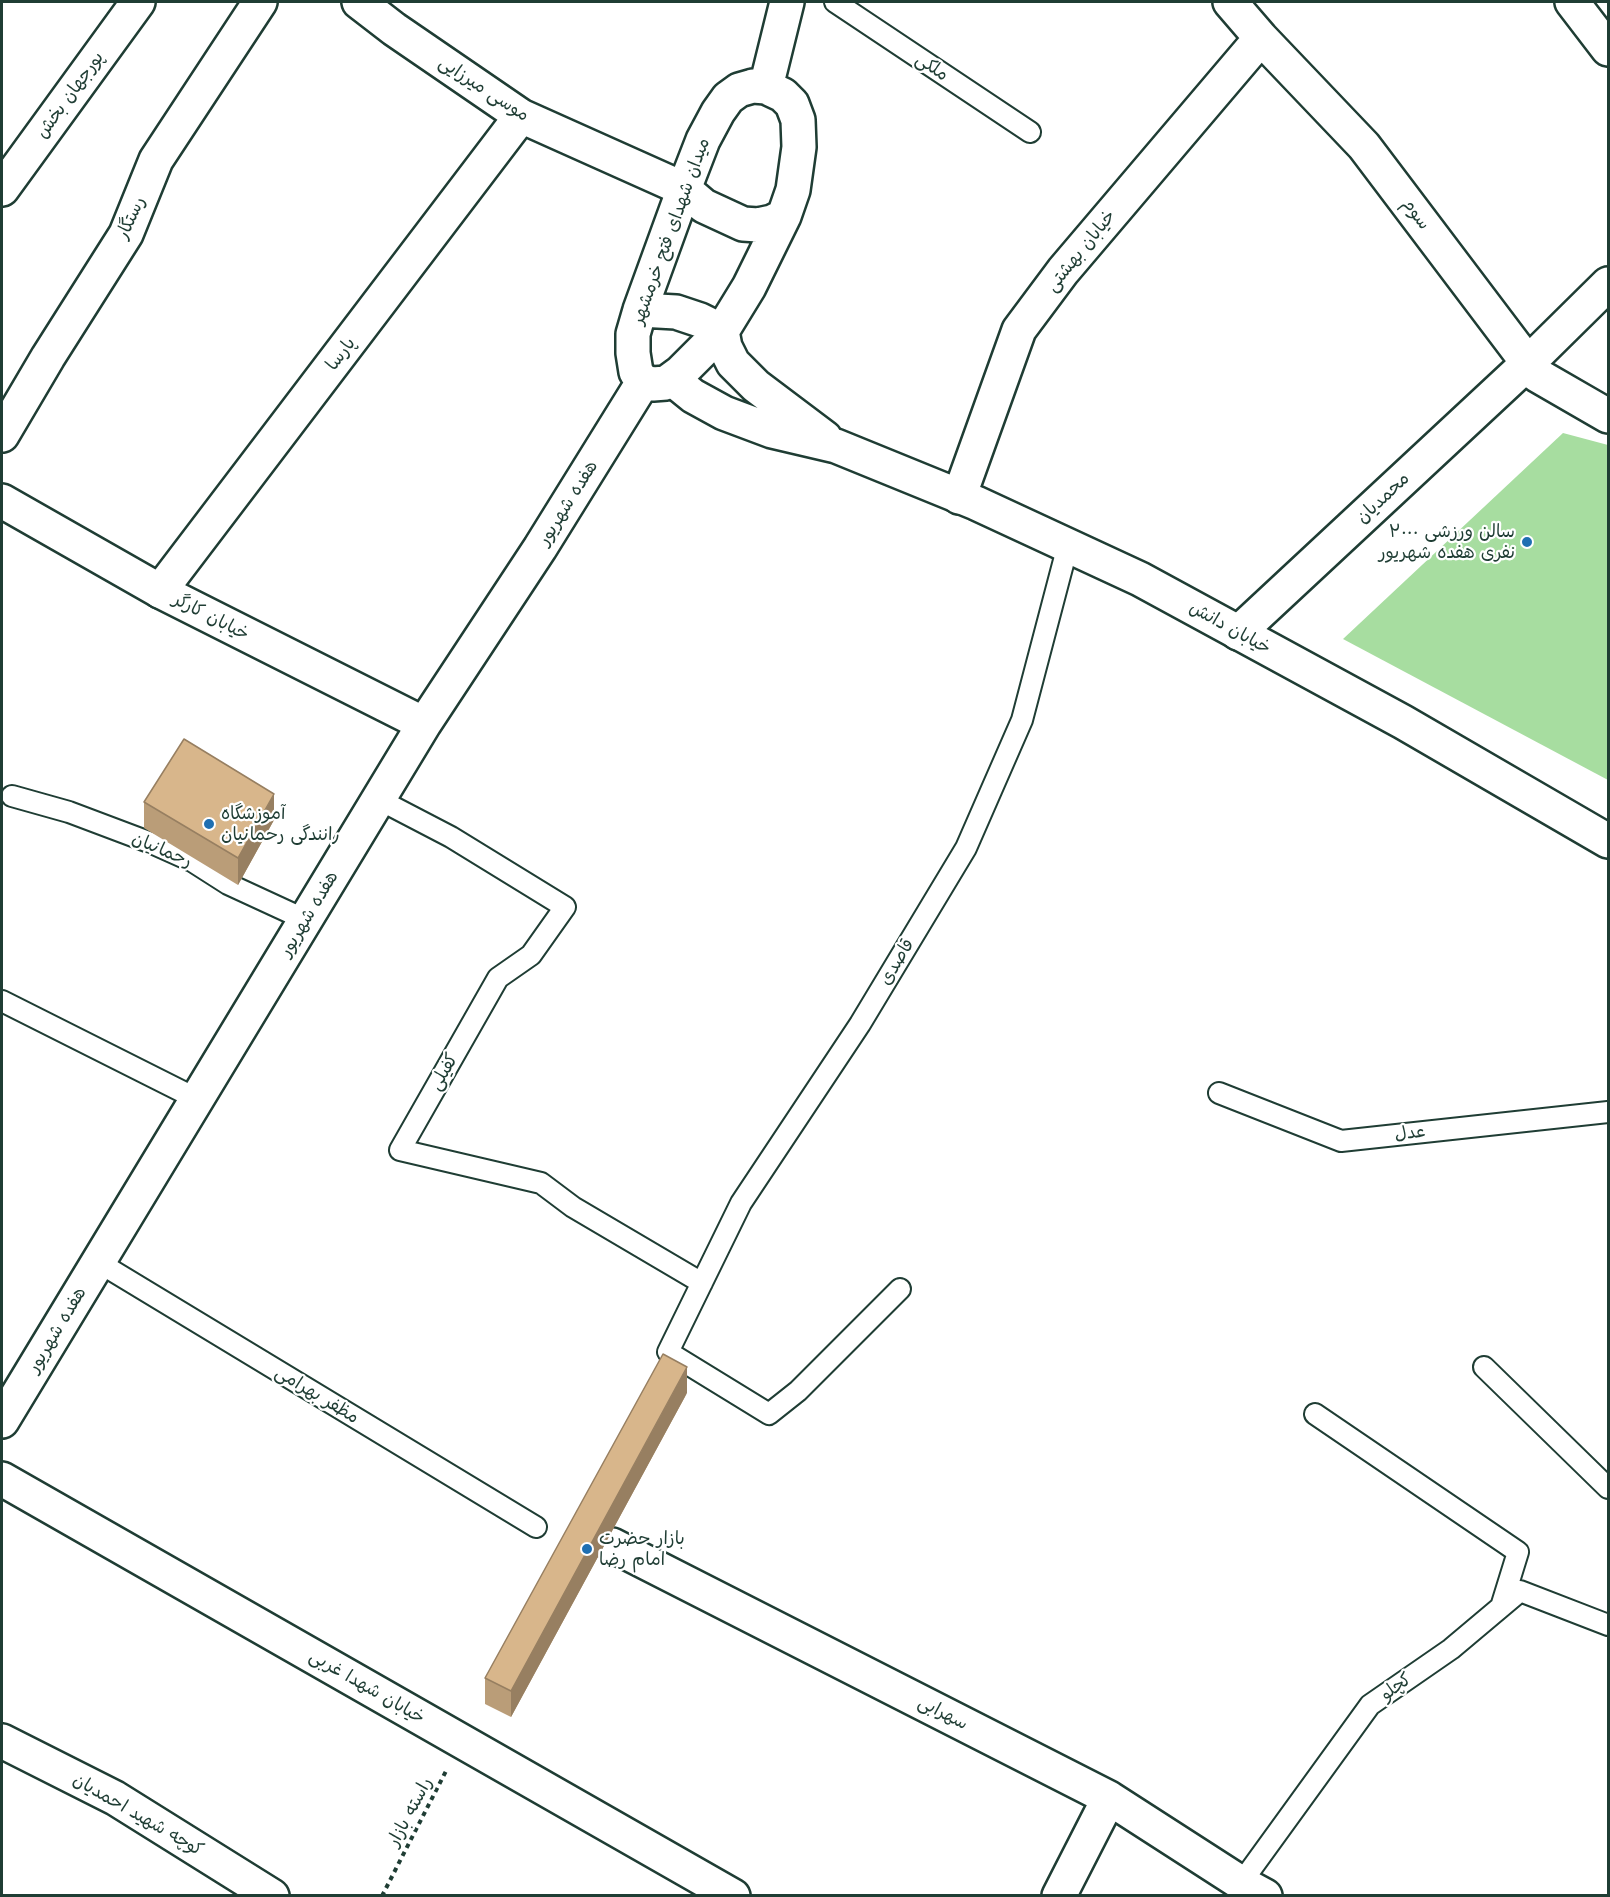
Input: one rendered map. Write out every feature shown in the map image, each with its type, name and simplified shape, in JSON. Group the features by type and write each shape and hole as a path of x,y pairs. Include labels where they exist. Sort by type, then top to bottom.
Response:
{"main road":[{"name":"پورجهان بخش","path":"2,189 138,2"},
{"name":"رستگار","path":"2,435 48,357 126,234 156,160 260,2"},
{"name":"موسی میرزایی","path":"359,2 394,29 521,116 684,189"},
{"path":"657,380 681,372 722,331 749,287 784,216 793,190 799,147 798,120 792,104 783,95 766,87 787,2"},
{"name":"سوم","path":"1230,2 1261,38 1364,146 1537,375 1608,416"},
{"path":"1572,2 1608,49"},
{"name":"خیابان بهشتی","path":"959,497 1019,330 1064,271 1261,38"},
{"name":"میدان شهدای فتح خرمشهر","path":"657,380 636,372 633,334 684,189 703,140 728,98 740,90 753,86 766,87"},
{"name":"پارسا","path":"160,591 521,116"},
{"path":"684,189 704,206 743,224 758,225 784,216"},
{"name":"محمدیان","path":"1238,633 1528,363 1608,284"},
{"path":"640,310 676,312 722,331"},
{"path":"722,331 725,347 733,363 756,386 836,446"},
{"path":"657,380 724,413 772,430 836,446"},
{"name":"هفده شهریور","path":"7,1401 99,1262 424,724 540,548 657,380"},
{"name":"خیابان دانش","path":"836,446 976,503 1140,579 1402,722 1608,841"},
{"name":"خیابان کارگر","path":"2,501 160,591 424,724"},
{"name":"خیابان شهدا غربی","path":"2,1479 733,1896"},
{"name":"سهرابی","path":"612,1545 1109,1798 1247,1891"},
{"name":"کوچه شهید احمدیان","path":"2,1741 115,1798 272,1896"},
{"path":"1059,1896 1109,1798"}],"lane":[{"name":"ملکی","path":"835,2 1030,132"},
{"name":"قاصدی","path":"900,1289 798,1391 769,1414 668,1352 741,1203 860,1024 966,848 1022,720 1068,545"},
{"name":"رحمانیان","path":"12,796 69,812 154,844 192,861 228,884 306,920"},
{"name":"کفیلی","path":"378,799 451,837 565,907 531,955 498,978 400,1150 541,1183 573,1207 702,1283"},
{"path":"2,1001 197,1099"},
{"name":"عدل","path":"1219,1093 1341,1141 1608,1112"},
{"name":"مظفر بهرامی","path":"99,1262 536,1527"},
{"path":"1484,1367 1608,1488"},
{"path":"1316,1414 1518,1552 1501,1607"},
{"name":"کچلو","path":"1247,1891 1370,1705 1450,1649 1520,1591 1608,1625"}],"path":[{"name":"راسته بازار","path":"382,1896 462,1741"}],"green space":[{"name":"سالن ورزشی ۲۰۰۰ نفری هفده شهریور","path":"1563,433 1608,445 1608,780 1343,639"}],"building":[{"name":"آموزشگاه رانندگی رحمانیان","path":"184,739 274,794 238,858 144,802"},
{"path":"663,1354 687,1367 511,1691 485,1678"}],"place":[{"name":"سالن ورزشی ۲۰۰۰ نفری هفده شهریور","path":"1527,542"},
{"name":"آموزشگاه رانندگی رحمانیان","path":"209,824"},
{"name":"بازار حضرت امام رضا","path":"587,1549"}]}
